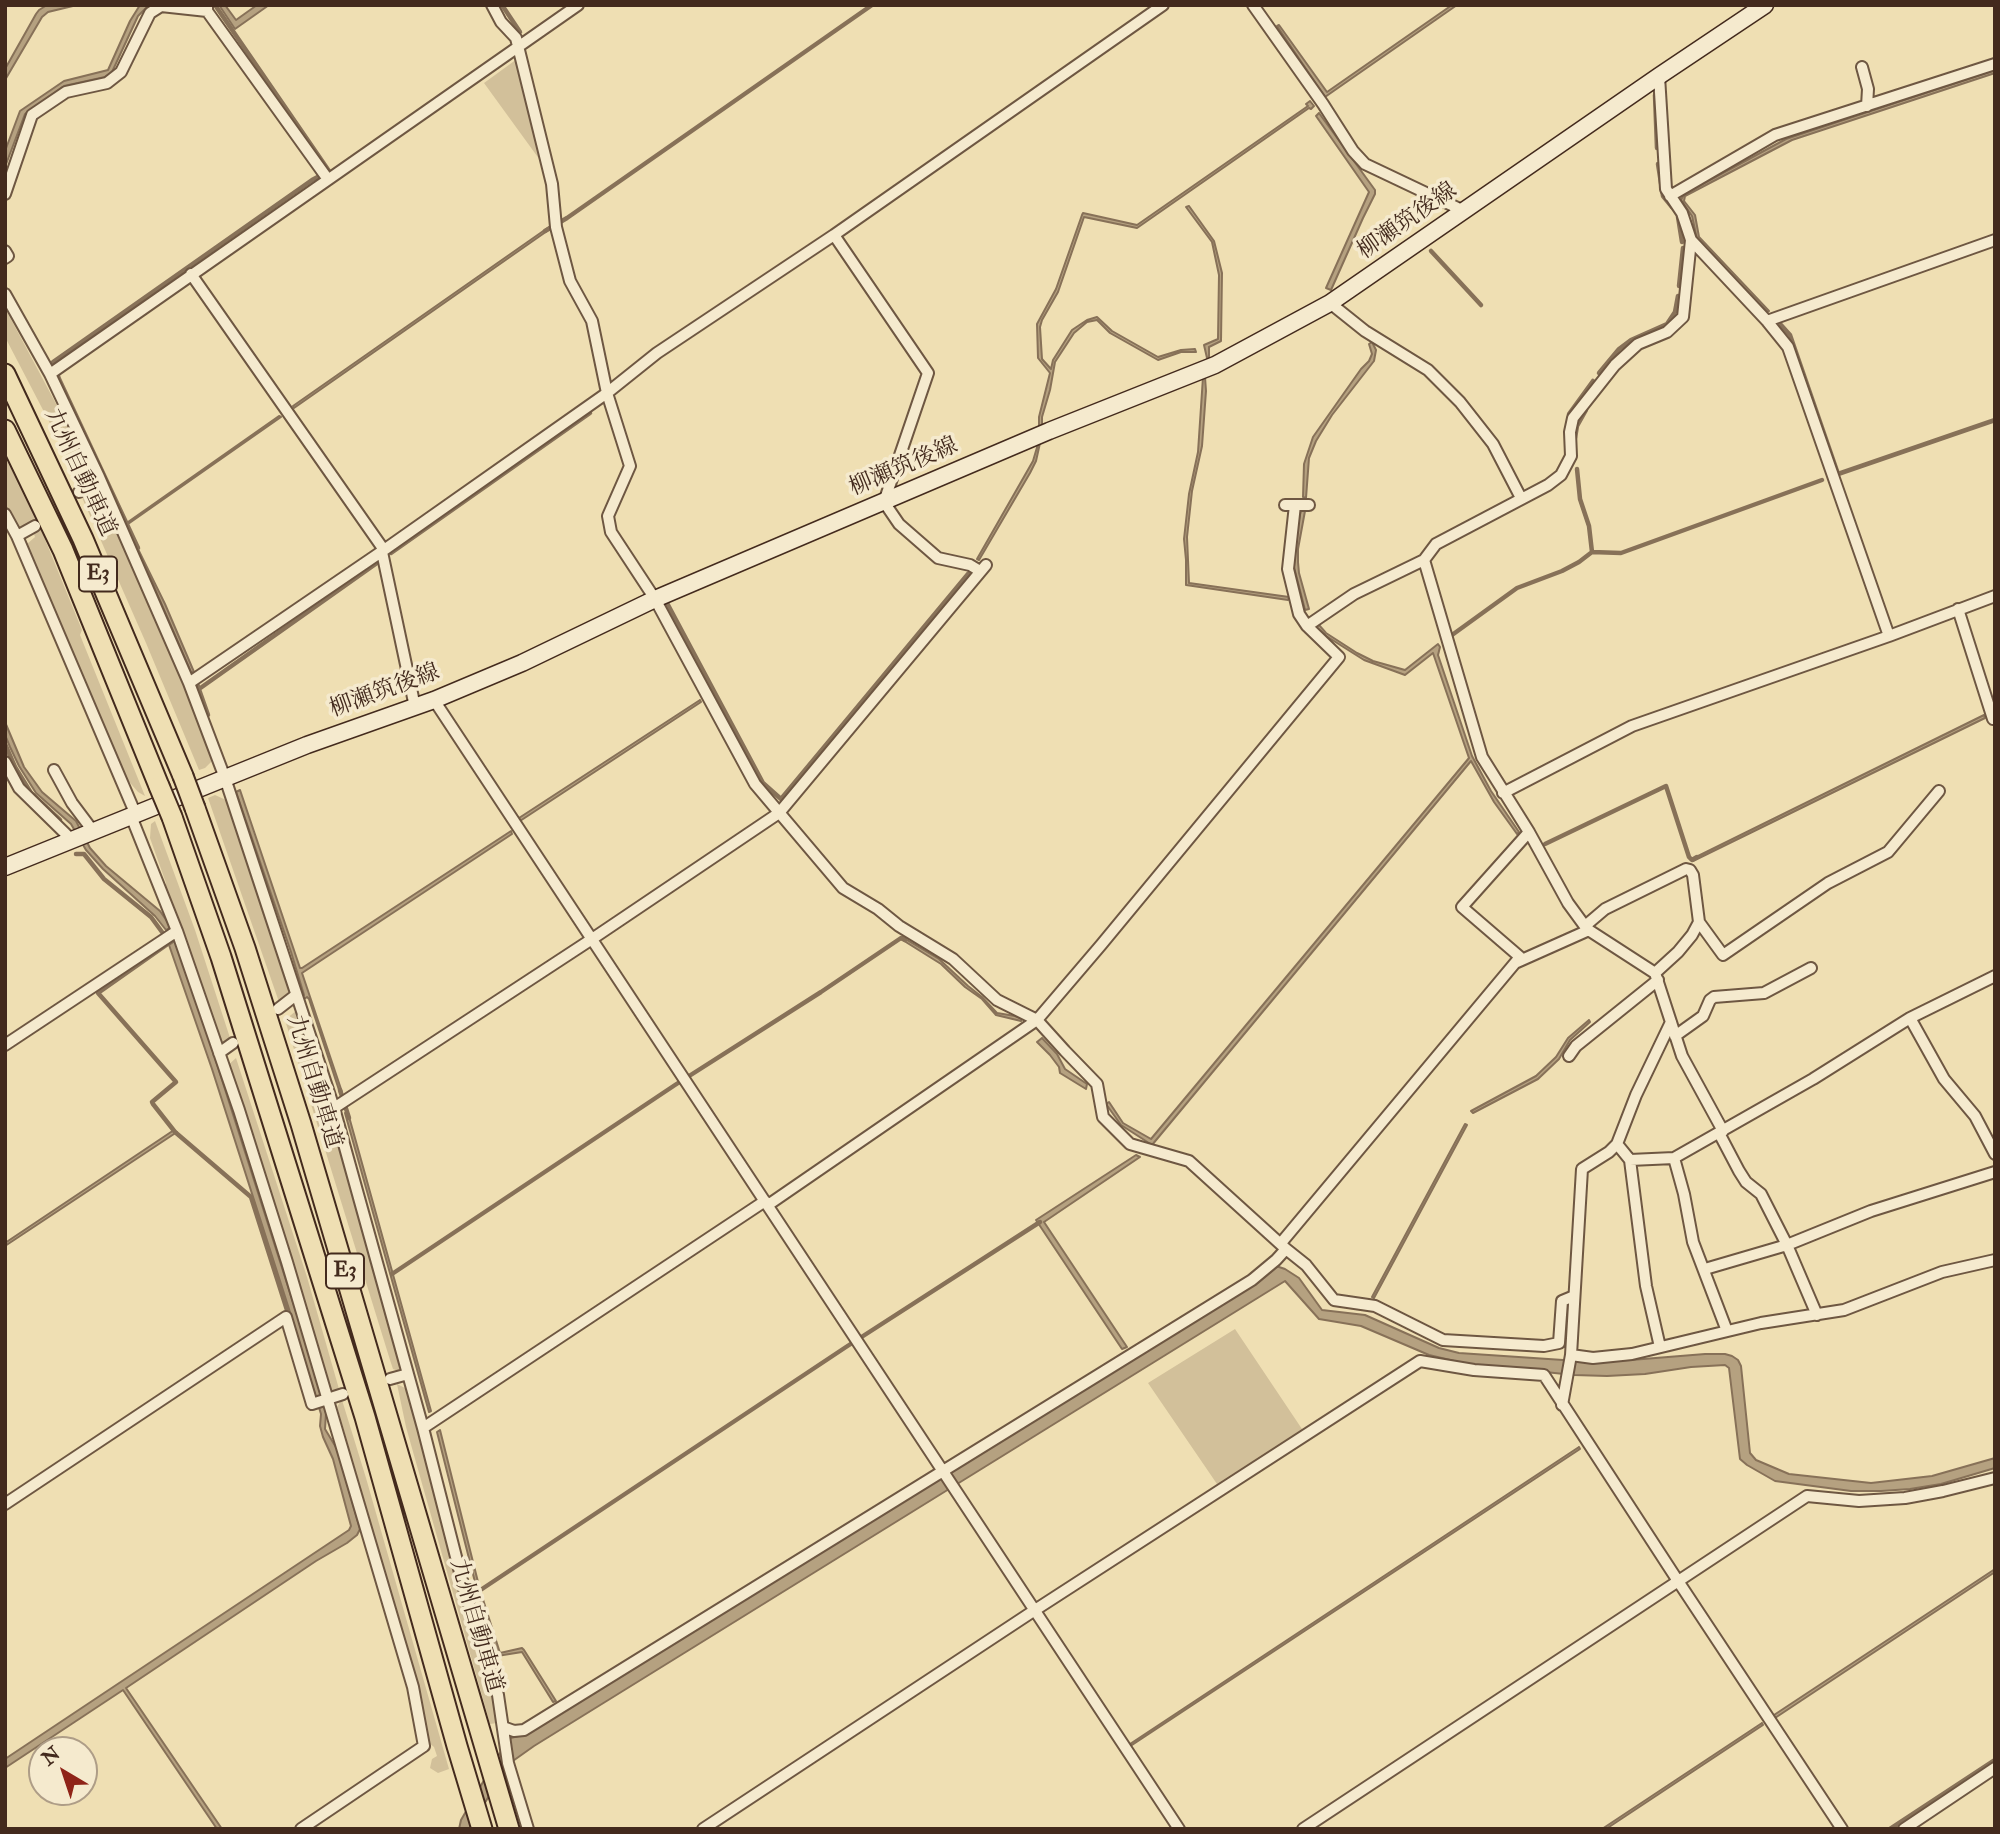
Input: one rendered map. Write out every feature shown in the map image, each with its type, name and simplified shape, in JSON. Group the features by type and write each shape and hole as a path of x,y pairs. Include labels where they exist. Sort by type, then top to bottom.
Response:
{"highway":[{"name":"九州自動車道","path":"5,374 83,539 183,776 245,948 301,1124 509,1829"},
{"name":"九州自動車道","path":"5,430 63,550 172,817 221,957 354,1378 482,1829"}],"main road":[{"name":"柳瀬筑後線","path":"5,867 307,745 434,700 522,663 655,599 1049,431 1215,365 1330,303 1765,5"}],"street":[{"path":"492,5 501,22 516,38 552,184 556,227 567,270 570,281 592,321 607,393 630,466 608,516 611,532 655,599 755,784 779,813 843,888 953,959 997,1000 1037,1020 1097,1084 1102,1117 1130,1144 1189,1161 1306,1265 1334,1300 1375,1306 1443,1340 1544,1346 1559,1343 1562,1301 1574,1296"},
{"path":"50,374 578,5"},
{"path":"189,683 383,551 607,393 657,353 834,234 1163,5"},
{"path":"1253,5 1353,151 1365,164 1464,211"},
{"path":"5,194 32,116 66,92 107,83 121,72 150,13 161,6 207,8 327,178"},
{"path":"1670,196 1775,135 1995,64"},
{"path":"1861,67 1868,89 1867,106"},
{"path":"1307,626 1354,594 1424,560 1436,544 1548,485 1561,475 1571,456 1570,432 1573,418 1615,365 1638,344 1667,332 1683,317 1691,240 1682,213 1666,189 1659,76"},
{"path":"334,1108 779,813 983,568 938,558 899,524 884,502 928,373 834,234"},
{"path":"1691,240 1788,347 1889,636"},
{"path":"1767,321 1995,240"},
{"path":"5,251 8,256 5,258"},
{"path":"191,274 383,551 415,707"},
{"path":"5,294 50,374 99,477 189,683 225,778 334,1108 423,1428 465,1592 498,1695 508,1763 527,1829"},
{"path":"1330,303 1365,331 1428,370 1460,402 1493,443 1521,498"},
{"path":"79,492 99,477"},
{"path":"423,1428 766,1203 1037,1020 1339,657 1307,626 1299,614 1288,569 1290,505 1309,505"},
{"path":"5,514 17,536 134,815 219,1053 328,1399 413,1687 424,1746 301,1829"},
{"path":"17,536 35,526"},
{"path":"1424,560 1482,757 1568,902 1588,928 1656,977 1682,1056 1738,1171 1746,1182 1761,1194 1787,1245 1817,1315"},
{"path":"1503,793 1632,726 1995,596"},
{"path":"1958,609 1993,719"},
{"path":"434,700 1179,1829"},
{"path":"5,762 19,788 72,840"},
{"path":"54,770 72,803 93,831"},
{"path":"1514,964 1588,928 1605,909 1686,869 1693,875 1699,922 1724,956 1828,883 1888,852 1939,791"},
{"path":"503,1727 514,1731 524,1730 1252,1280 1276,1260 1283,1246 1520,957 1462,907 1528,832"},
{"path":"1569,1056 1576,1046 1656,977 1692,935 1699,922"},
{"path":"5,1045 176,932"},
{"path":"1675,1036 1703,1016 1714,997 1764,993 1811,968"},
{"path":"1630,1160 1674,1158 1814,1079 1910,1018 1995,976"},
{"path":"278,1009 296,995"},
{"path":"1910,1018 1944,1080 1975,1116 1995,1153"},
{"path":"1562,1405 1571,1355 1582,1169 1617,1144 1636,1095 1671,1022"},
{"path":"219,1053 233,1042"},
{"path":"1617,1144 1630,1160 1646,1286 1660,1347"},
{"path":"1674,1158 1693,1242 1727,1331"},
{"path":"1704,1269 1787,1245 1871,1211 1995,1172"},
{"path":"1571,1355 1593,1358 1632,1354 1761,1323 1844,1310 1942,1272 1995,1260"},
{"path":"5,1504 286,1317 312,1404 343,1394"},
{"path":"703,1829 1420,1361 1475,1370 1544,1375 1842,1829"},
{"path":"390,1379 408,1374"},
{"path":"1303,1829 1807,1496 1859,1501 1905,1498 1995,1478"},
{"path":"1904,1829 1995,1768"}],"shaded area":[{"path":"47,5 77,5 48,12 42,17 5,80 5,69 36,14"},
{"path":"140,5 149,5 138,16 112,72 105,77 64,86 25,114 5,167 5,151 20,111 64,81 108,70"},
{"path":"219,5 225,5 236,20 257,5 269,5 235,29"},
{"path":"1452,5 1457,5 1325,97 1277,26 1279,25 1327,92"},
{"path":"517,59 545,167 484,83"},
{"path":"1995,70 1995,73 1792,140 1685,196 1684,201 1695,215 1699,237 1769,311 1767,312 1697,239 1692,216 1681,200 1684,194 1786,139"},
{"path":"1310,101 1314,106 1311,109 1137,228 1084,217 1058,292 1042,320 1042,359 1051,369 1053,360 1072,330 1087,320 1097,317 1112,331 1158,357 1181,350 1195,349 1196,352 1181,352 1158,360 1110,333 1097,320 1087,322 1074,333 1055,362 1042,427 1039,427 1050,373 1038,358 1037,324 1056,289 1083,213 1137,225 1308,106 1306,104"},
{"path":"1319,113 1375,190 1331,290 1326,288 1369,192 1316,116"},
{"path":"1189,206 1214,241 1222,273 1221,341 1209,347 1207,358 1204,345 1218,339 1219,275 1212,242 1186,207"},
{"path":"549,227 550,229 294,408 293,406"},
{"path":"5,308 95,477 80,488 79,479 5,337"},
{"path":"1372,342 1376,350 1374,361 1332,415 1316,441 1309,458 1306,498 1303,497 1304,464 1313,437 1369,361 1372,354 1369,344"},
{"path":"1203,377 1206,391 1202,446 1192,491 1187,537 1189,583 1289,597 1288,600 1186,585 1184,539 1189,494 1198,452"},
{"path":"281,417 128,524 128,522"},
{"path":"1040,443 1030,473 979,560 977,559 1033,461"},
{"path":"5,452 38,521 19,532 5,507"},
{"path":"98,481 213,753 211,762 205,768 199,770 80,493"},
{"path":"1301,510 1305,511 1298,562 1309,609 1305,610 1294,567 1295,539"},
{"path":"40,527 145,796 126,778 27,544 35,537 33,531"},
{"path":"136,545 165,604 194,672 191,672"},
{"path":"1319,625 1326,633 1357,653 1373,661 1405,670 1438,644 1438,655 1472,756 1491,791 1519,832 1517,834 1494,802 1471,761 1152,1145 1121,1125 1106,1104 1109,1102 1123,1123 1151,1139 1469,758 1433,653 1405,675 1364,660 1326,636 1316,627"},
{"path":"700,700 701,702 520,821 519,818"},
{"path":"1984,715 1985,718 1693,861 1692,859"},
{"path":"5,722 24,767 42,792 76,821 90,848 106,866 160,911 171,927 166,930 155,916 103,869 86,850 71,824 36,793 10,747 5,735"},
{"path":"240,790 300,968 511,831 512,834 302,973 342,1092 340,1093 309,999 303,997 291,952 236,792"},
{"path":"215,795 230,805 290,993 279,1002 208,798"},
{"path":"155,821 195,930 231,1041 224,1045 213,1025 166,893 166,883 150,838 151,824"},
{"path":"902,937 939,959 982,997 997,1013 1015,1016 1022,1019 1021,1021 996,1015 982,999 941,964 901,939"},
{"path":"177,939 322,1393 326,1413 325,1429 337,1449 360,1529 347,1543 126,1688 222,1829 217,1829 123,1690 53,1736 40,1736 349,1530 351,1526 333,1459 323,1437 321,1414 289,1309 169,945"},
{"path":"297,1010 344,1160 402,1365 398,1371 393,1369 390,1360 285,1020"},
{"path":"1589,1020 1590,1022 1570,1040 1559,1059 1538,1079 1473,1113 1471,1111 1536,1076 1556,1057 1568,1038"},
{"path":"1042,1038 1057,1054 1065,1069 1087,1084 1086,1089 1060,1073 1059,1067 1037,1042"},
{"path":"236,1058 307,1277 339,1389 329,1391 226,1067"},
{"path":"345,1113 348,1113 431,1411 429,1412"},
{"path":"1465,1124 1467,1125 1374,1298 1372,1297"},
{"path":"174,1130 177,1132 5,1246 5,1243"},
{"path":"1136,1155 1140,1157 1044,1222 1127,1347 1122,1349 1036,1220"},
{"path":"1276,1266 1299,1278 1322,1310 1365,1315 1439,1348 1459,1353 1578,1361 1705,1354 1732,1356 1741,1366 1750,1453 1756,1460 1789,1474 1871,1483 1932,1476 1995,1458 1995,1468 1941,1484 1881,1491 1851,1491 1775,1481 1740,1459 1729,1368 1725,1365 1607,1376 1467,1364 1429,1355 1361,1326 1319,1319 1285,1281 534,1746 503,1768 469,1829 459,1829 461,1820 511,1738 522,1735"},
{"path":"1235,1329 1302,1429 1217,1484 1148,1383"},
{"path":"397,1384 407,1389 411,1396 436,1504 490,1684 497,1723 490,1724 406,1427"},
{"path":"342,1400 449,1769 438,1773 430,1768 432,1759 437,1756 434,1747 428,1742 421,1694 337,1407"},
{"path":"440,1430 480,1590 500,1653 522,1648 556,1701 553,1702 522,1652 497,1656 476,1586 437,1432"},
{"path":"1579,1447 1580,1449 1130,1744"},
{"path":"1995,1569 1995,1572 1775,1718 1774,1715"},
{"path":"1762,1723 1763,1725 1606,1829 1602,1829"},
{"path":"28,1744 28,1753 5,1768 5,1759"}],"waterway":[{"path":"138,548 53,362 312,180 329,171 215,5"},
{"path":"502,5 520,32"},
{"path":"545,231 872,5"},
{"path":"1655,95 1657,148"},
{"path":"1658,164 1663,196 1672,207"},
{"path":"1678,217 1682,242"},
{"path":"1679,286 1683,248"},
{"path":"1431,251 1481,305"},
{"path":"1599,373 1619,349 1631,340 1667,324 1675,312 1678,296"},
{"path":"1781,325 1790,335 1838,474 1995,420"},
{"path":"1569,414 1593,381"},
{"path":"1575,438 1577,426 1586,410"},
{"path":"391,553 590,413"},
{"path":"1452,635 1517,588 1562,571 1592,552 1589,526 1580,499 1577,469"},
{"path":"1592,552 1621,553 1822,480"},
{"path":"199,689 377,563"},
{"path":"667,603 763,783 781,799 968,574"},
{"path":"196,681 208,715"},
{"path":"5,744 31,793 60,820"},
{"path":"1545,844 1666,786 1689,857 1692,860 1697,857"},
{"path":"76,854 84,854 104,879 151,917 162,932"},
{"path":"392,1274 675,1085 901,938 905,940"},
{"path":"172,941 98,993 176,1082 152,1102 153,1104 175,1132 251,1197 287,1310"},
{"path":"340,1090 349,1118"},
{"path":"479,1591 846,1347 1040,1222"},
{"path":"1890,1829 1995,1760"}]}
